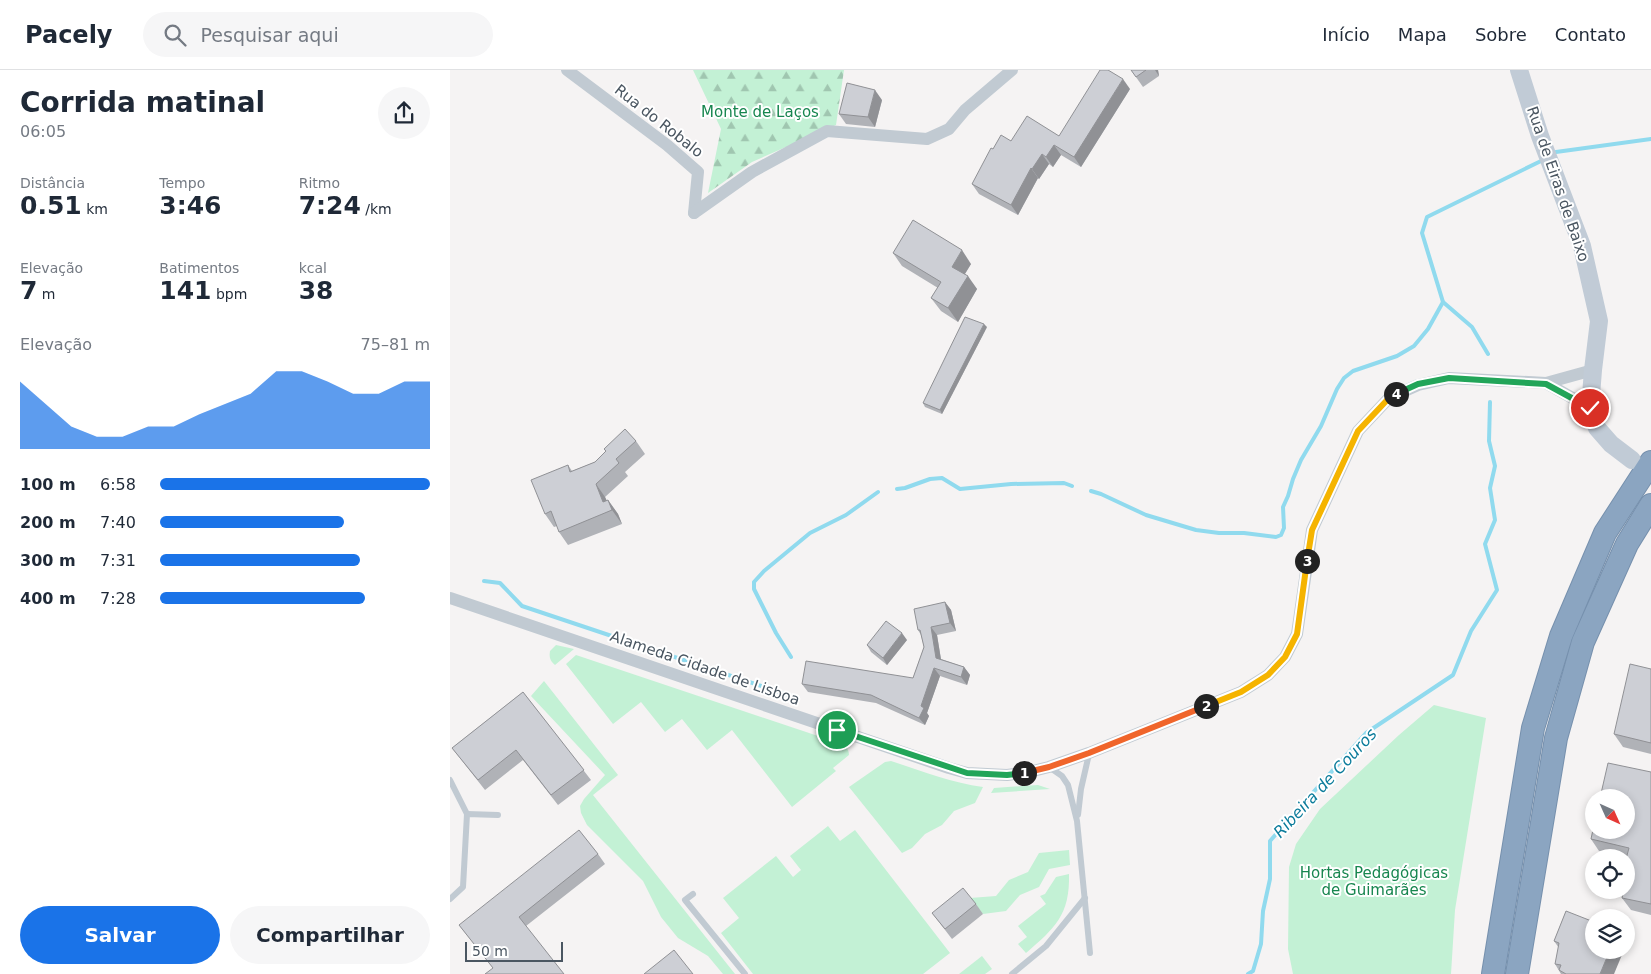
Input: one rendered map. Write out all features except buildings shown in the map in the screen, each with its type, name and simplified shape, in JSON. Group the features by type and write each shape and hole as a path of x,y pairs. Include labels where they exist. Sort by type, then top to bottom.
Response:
{"highway":[{"path":"1493,974 1533,728 1561,636 1605,533 1642,461"},
{"path":"1517,974 1556,738 1583,642 1628,544 1651,506"}],"street":[{"name":"Rua do Robalo","path":"568,70 667,145 698,172 694,213 752,172 827,131 927,139 949,129 965,110 1012,70"},
{"name":"Rua de Eiras de Baixo","path":"1519,70 1540,136 1582,246 1600,321 1590,408 1598,428 1611,444 1642,461"},
{"name":"Alameda Cidade de Lisboa","path":"450,598 949,768 967,773 1007,775 1029,772 1089,753 1241,692 1268,675 1285,657 1297,634 1312,530 1358,431 1389,398 1418,384 1449,378 1546,384 1593,370"},
{"name":"Alameda Cidade de Lisboa","path":"1546,384 1590,408"}],"lane":[{"path":"1077,821 1081,789 1089,753"},
{"path":"1049,767 1062,776 1068,785 1077,821 1090,953"},
{"path":"450,780 467,814 463,887 450,899"},
{"path":"467,814 498,815"},
{"path":"693,894 685,900 745,974"},
{"path":"1012,974 1046,946 1085,898"}],"green space":[{"name":"Monte de Laços","path":"693,70 844,70 836,125 752,162 708,193 721,129"},
{"path":"556,645 574,649 555,665 551,660 550,651"},
{"path":"576,655 836,742 847,748 849,755 833,768 836,771 792,807 732,730 707,750 682,719 665,732 641,702 613,724 566,664"},
{"path":"544,681 618,775 593,795 735,974 723,974 708,956 678,938 661,917 643,881 587,825 580,806 605,775 531,696"},
{"name":"Hortas Pedagógicas de Guimarães","path":"1434,705 1486,718 1455,910 1451,974 1293,974 1288,949 1289,867 1296,844 1320,809"},
{"path":"891,761 948,780 983,787 975,803 954,811 942,825 925,834 912,848 902,853 849,787 885,762"},
{"path":"1038,785 1050,789 991,793 994,788"},
{"path":"828,826 840,841 855,830 950,953 923,974 753,974 721,933 739,918 723,898 776,856 793,877 801,870 790,856"},
{"path":"1069,850 1070,865 1049,869 1039,887 1020,895 1006,911 983,914 970,898 996,896 1009,880 1028,872 1039,853"},
{"path":"1069,874 1067,900 1059,919 1053,928 1026,953 1018,944 1027,937 1018,926 1046,904 1040,896 1045,894 1056,877"},
{"path":"982,956 992,969 985,974 959,974"}],"waterway":[{"name":"Ribeira de Couros","path":"1556,152 1651,139"},
{"name":"Ribeira de Couros","path":"1488,354 1472,327 1443,302 1422,233 1427,217 1541,161"},
{"path":"1091,491 1146,515 1196,530 1276,537 1281,535 1284,528 1283,507 1293,479 1344,378 1353,371 1397,356 1414,346 1428,329 1443,302"},
{"name":"Ribeira de Couros","path":"1248,974 1253,971 1261,944 1263,911 1270,879 1270,841 1366,733 1453,675 1471,631 1497,590 1485,544 1495,520 1490,488 1495,466 1489,441 1490,402"},
{"path":"897,489 930,479 942,478 960,489 1011,484 1064,483 1072,486"},
{"path":"791,657 776,633 754,589 754,582 764,571 810,533 846,515 878,492"},
{"path":"484,581 500,583 522,606 794,697"}],"route":[{"path":"837,730 967,773 1007,775 1049,767 1089,753 1241,692 1268,675 1285,657 1297,634 1312,530 1358,431 1389,398 1418,384 1449,378 1546,384 1590,408"}]}
